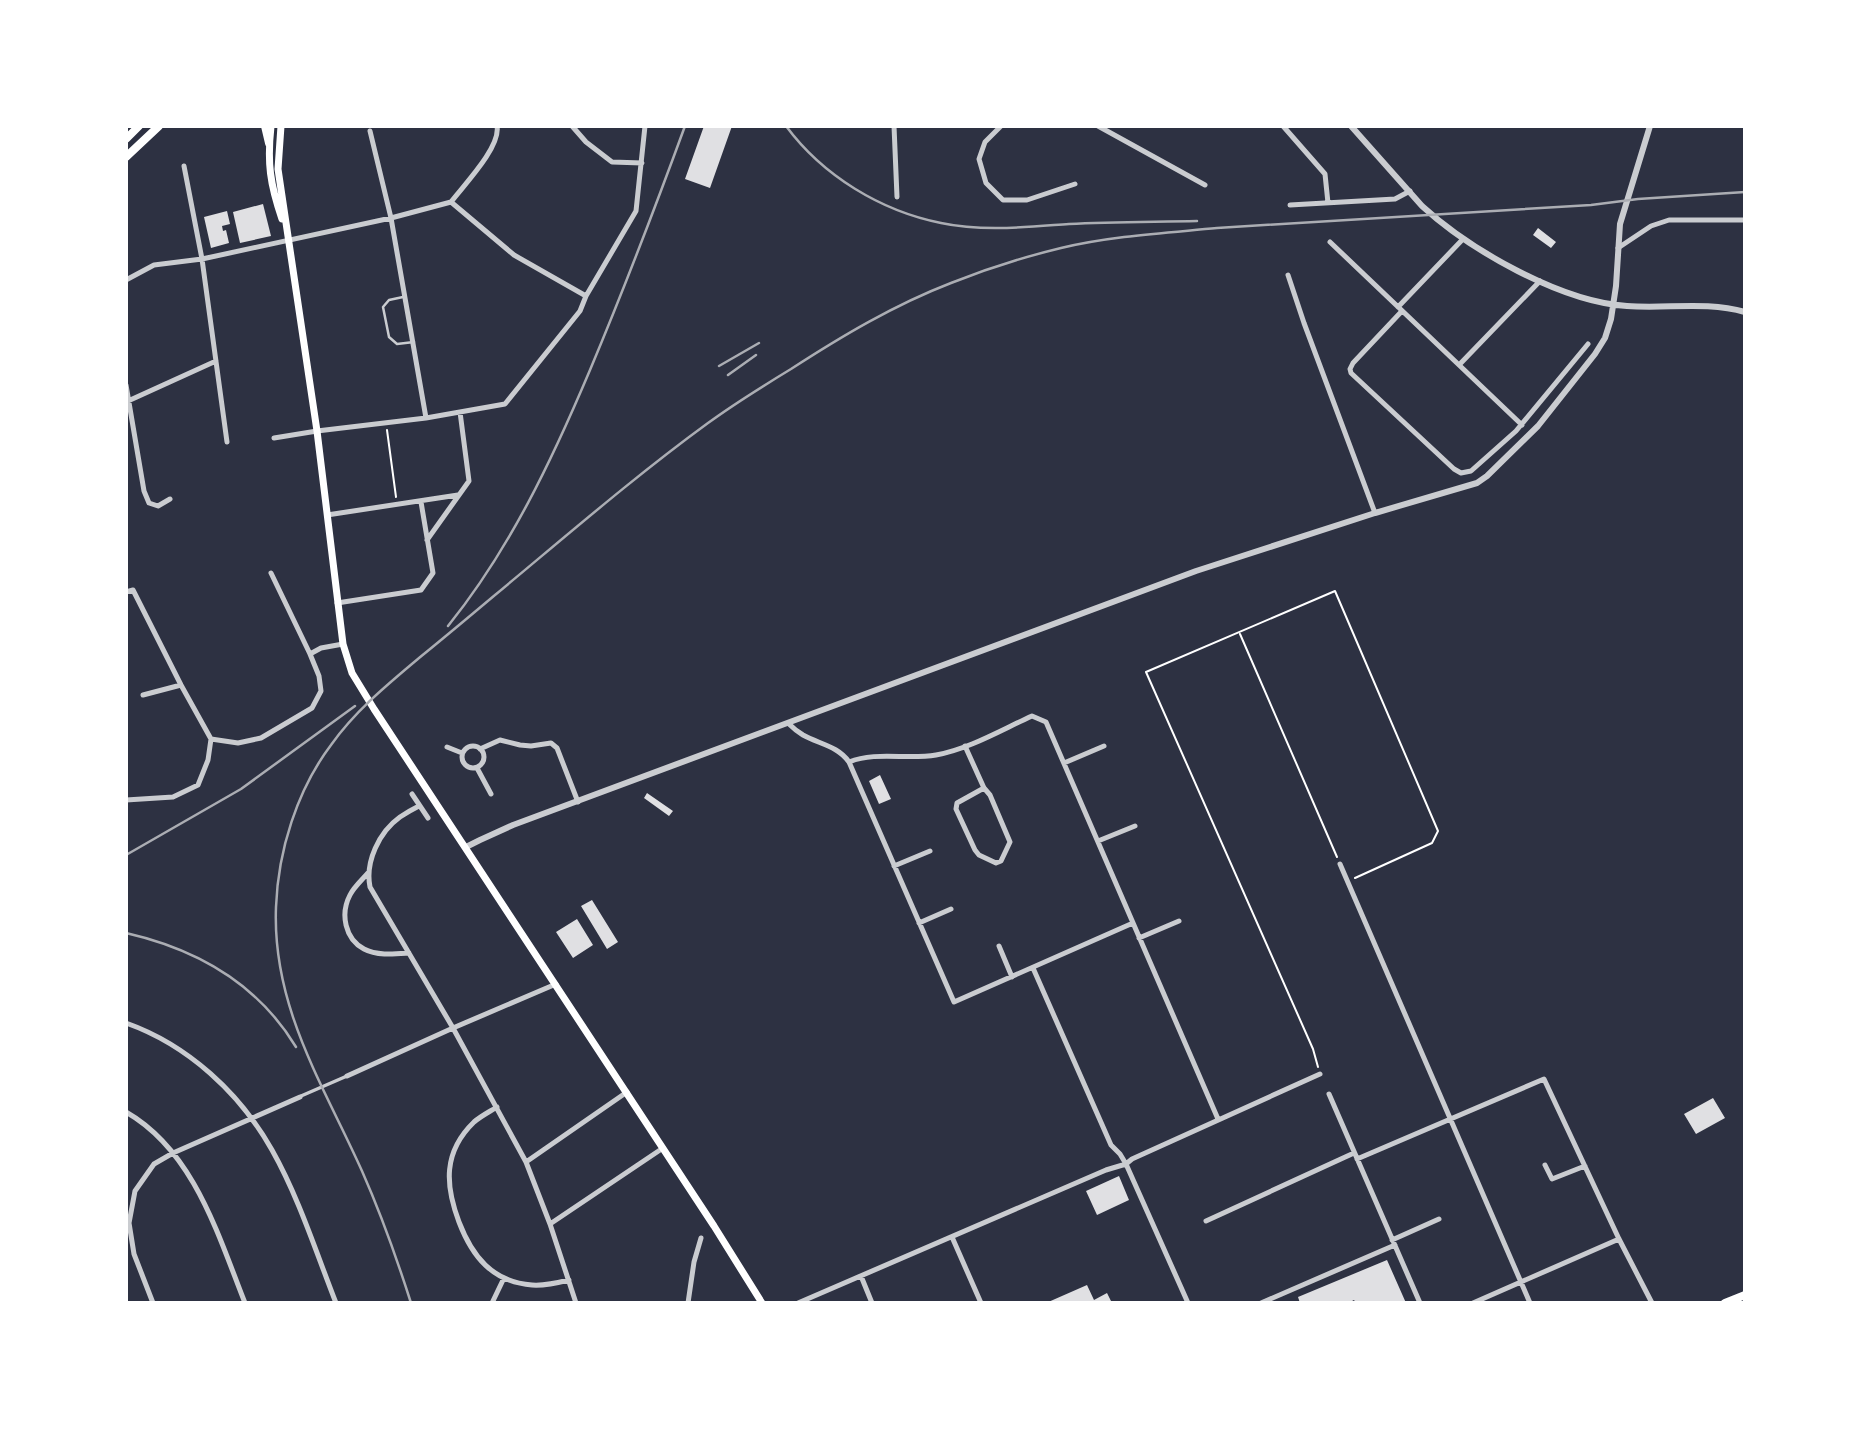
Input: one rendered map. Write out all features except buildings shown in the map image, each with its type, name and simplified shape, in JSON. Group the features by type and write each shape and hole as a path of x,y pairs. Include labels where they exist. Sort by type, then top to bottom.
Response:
{"main road":[{"path":"126,139 139,126"},
{"path":"126,157 159,126"},
{"path":"265,126 269,143"},
{"path":"271,126 268,169 273,194 289,240"},
{"path":"281,126 278,169 317,431 337,603 349,665 360,687 745,1273 762,1303"},
{"path":"1725,1303 1745,1295"}],"street":[{"path":"126,280 154,265 202,259 391,218 451,202 490,151 499,134 497,126"},
{"path":"572,126 586,142 612,162 642,163"},
{"path":"274,439 505,404 580,311 636,211 645,126"},
{"path":"894,126 897,197"},
{"path":"1001,126 985,142 979,159 986,183 1003,200 1027,200 1075,184"},
{"path":"1098,126 1205,186"},
{"path":"1283,126 1325,174 1328,203"},
{"path":"1351,126 1422,206 1451,230 1540,281 1581,297 1614,305 1698,305 1727,307 1745,312"},
{"path":"466,848 513,825 1196,571 1476,483 1538,426 1607,334 1614,305 1621,218 1650,126"},
{"path":"370,131 391,218 426,418"},
{"path":"184,166 202,259 228,442"},
{"path":"1292,205 1395,199 1410,191"},
{"path":"451,202 514,255 586,296"},
{"path":"1618,248 1651,226 1669,220 1745,220"},
{"path":"1463,239 1350,369 1353,376 1454,469 1466,473 1476,467 1522,425 1588,344"},
{"path":"1330,242 1522,425"},
{"path":"1288,275 1375,513"},
{"path":"1459,365 1540,281"},
{"path":"128,401 216,361"},
{"path":"126,385 144,491 149,503 158,506 170,499"},
{"path":"427,540 469,481 460,412"},
{"path":"327,515 458,495"},
{"path":"337,603 421,590 433,573 421,502"},
{"path":"211,739 238,743 261,738 312,708 321,691 319,676 310,654 271,573"},
{"path":"126,592 133,590 211,739 208,760 198,785 173,797 126,800"},
{"path":"310,654 321,648 343,644"},
{"path":"143,695 181,685"},
{"path":"849,762 860,757 932,755 965,746 1032,716 1046,722 1218,1119"},
{"path":"789,724 801,734 837,750 849,762 954,1002 1133,923"},
{"path":"480,749 500,740 531,746 551,743 557,748 578,802"},
{"path":"470,746 480,749 484,759 477,768 466,767 462,761 462,753 470,746"},
{"path":"965,746 1010,842 1001,861 996,863 979,855 975,850 956,809 957,803 984,788"},
{"path":"1064,763 1104,746"},
{"path":"447,747 462,753"},
{"path":"477,768 491,794"},
{"path":"412,794 428,818"},
{"path":"409,953 375,953 363,949 352,939 344,917 351,893 368,873 383,834 399,818 419,806"},
{"path":"1098,841 1135,826"},
{"path":"894,866 930,851"},
{"path":"1340,864 1530,1303"},
{"path":"368,873 370,887 453,1028 526,1161 576,1303"},
{"path":"919,923 951,909"},
{"path":"1139,937 1179,921"},
{"path":"999,946 1012,977"},
{"path":"1033,968 1111,1145 1126,1164 1188,1303"},
{"path":"153,1303 134,1254 129,1223 135,1191 154,1164 250,1118 556,985"},
{"path":"126,1023 145,1029 185,1052 221,1082 250,1118 272,1150 300,1210 336,1303"},
{"path":"798,1303 1105,1170 1126,1164 1218,1119 1320,1074"},
{"path":"1206,1221 1356,1156 1452,1120 1544,1079 1652,1303"},
{"path":"526,1161 626,1093"},
{"path":"1329,1094 1420,1303"},
{"path":"497,1107 476,1121 457,1145 452,1159 449,1185 451,1199 467,1241 483,1263 504,1278 532,1285 569,1280"},
{"path":"126,1112 142,1121 173,1153 192,1181 212,1220 245,1303"},
{"path":"550,1224 663,1148"},
{"path":"1545,1166 1552,1179 1585,1166"},
{"path":"1261,1303 1439,1219"},
{"path":"952,1237 981,1303"},
{"path":"688,1303 694,1262 701,1238"},
{"path":"1473,1303 1619,1239"},
{"path":"860,1276 872,1303"},
{"path":"492,1303 504,1278"}],"lane":[{"path":"405,296 389,300 383,307 389,337 397,344 414,342"}],"path":[{"path":"386,423 398,505"},
{"path":"1320,1074 1313,1049 1146,672 1240,634 1335,591 1438,831 1432,844 1348,881"},
{"path":"1240,634 1340,864"}],"railway":[{"path":"448,626 510,535 561,437 615,309 685,126"},
{"path":"786,126 817,161 855,189 897,210 941,223 1005,228 1197,221"},
{"path":"411,1303 369,1187 317,1076 291,1012 282,978 276,907 285,843 308,781 340,733 361,709 419,658 627,486 728,409 869,322 909,301 978,273 1061,248 1139,235 1745,192"},
{"path":"719,366 759,343"},
{"path":"728,375 756,355"},
{"path":"126,855 241,789 355,706"},
{"path":"126,933 177,949 223,972 263,1005 296,1047"}]}
